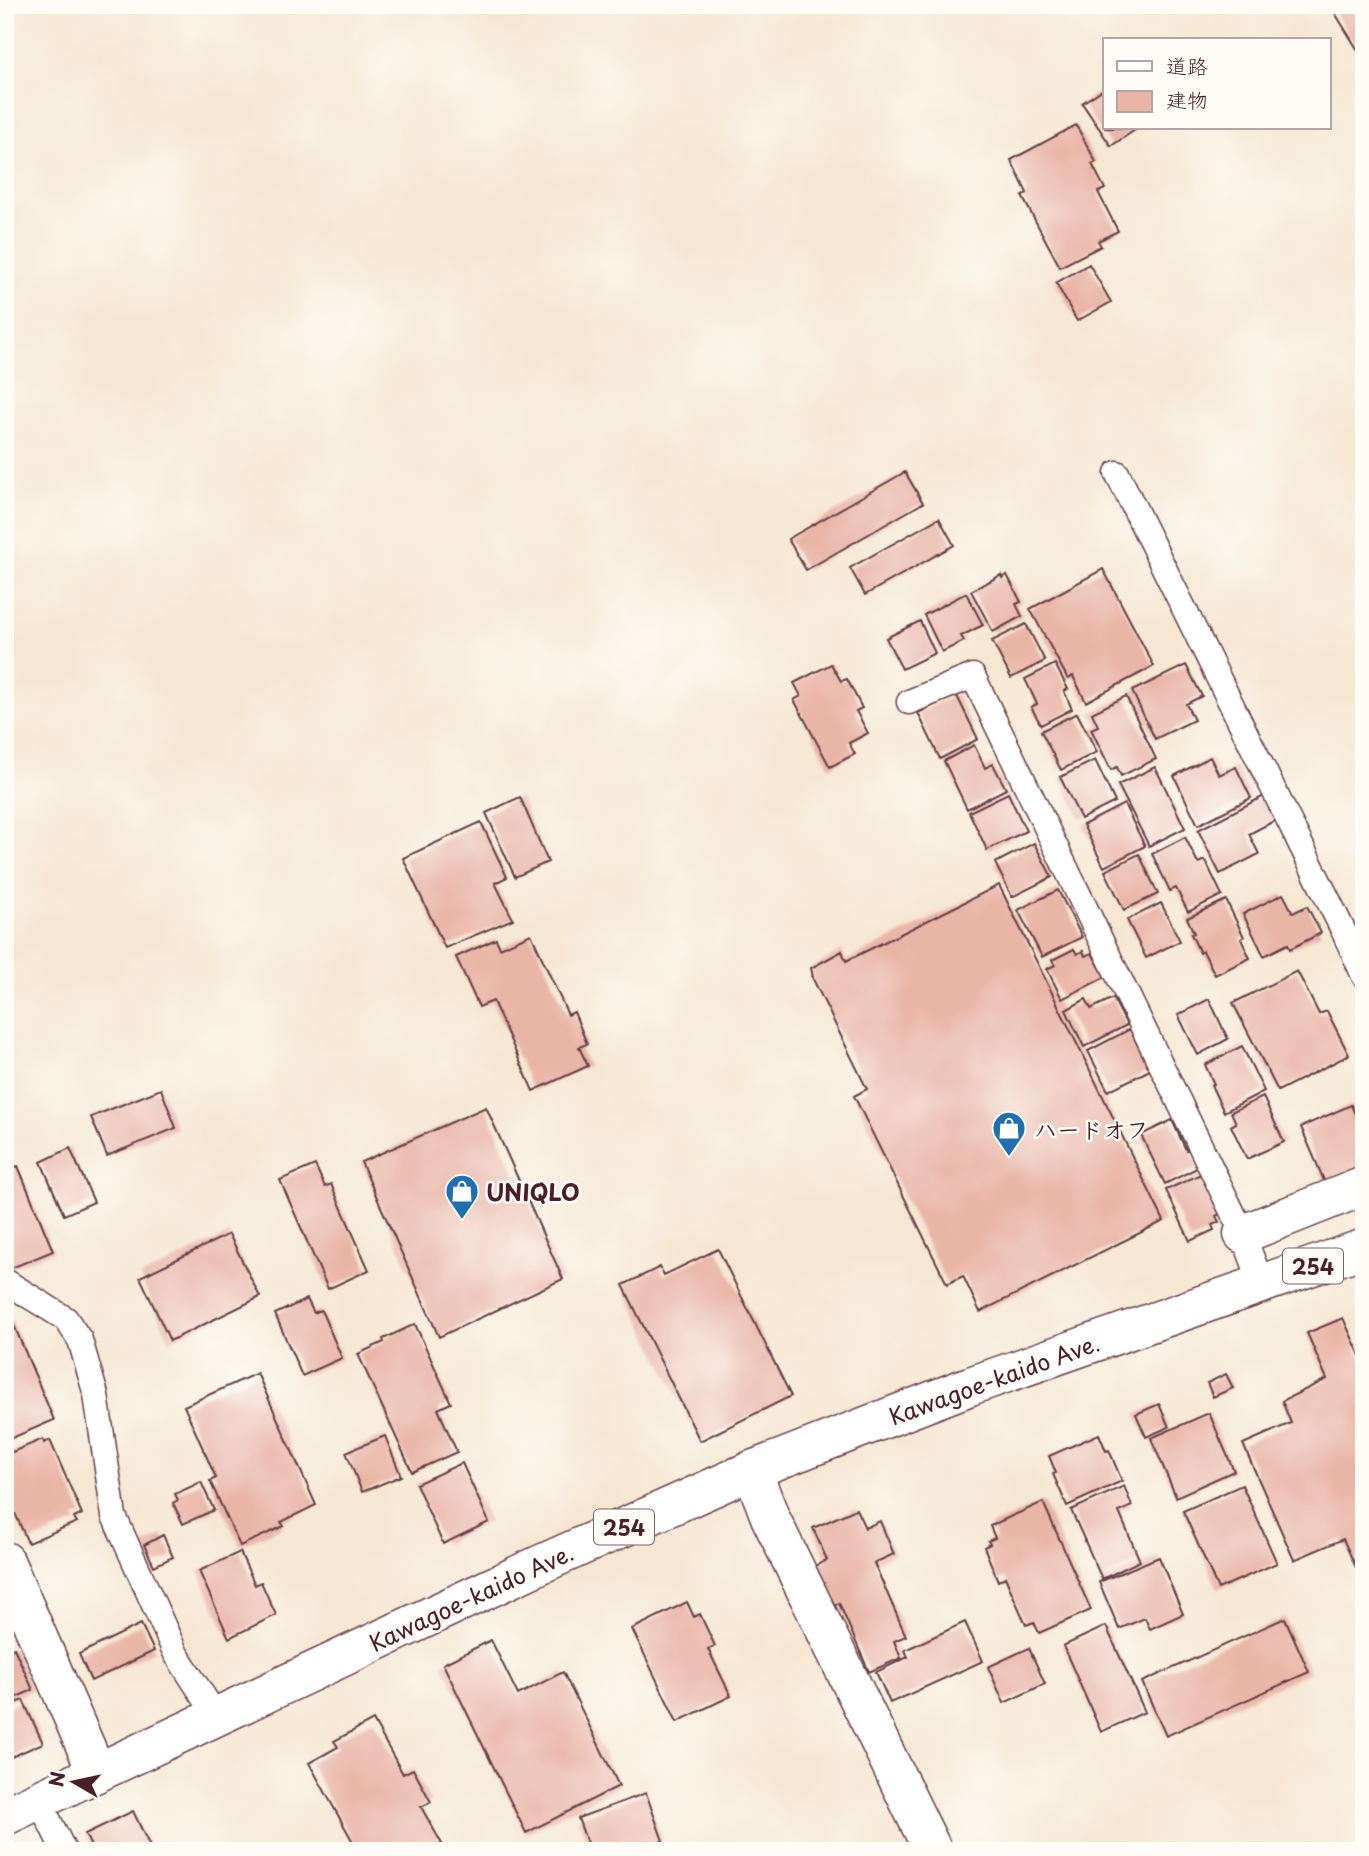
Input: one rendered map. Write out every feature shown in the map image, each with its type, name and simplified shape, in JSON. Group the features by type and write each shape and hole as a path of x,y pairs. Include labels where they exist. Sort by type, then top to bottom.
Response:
{"main road":[{"path":"1243,1234 1364,1186"},
{"name":"Kawagoe-kaido Ave.","path":"5,1816 539,1565 752,1470 970,1386 1364,1248"},
{"name":"Kawagoe-kaido Ave.","path":"1262,1285 1364,1263"},
{"path":"752,1470 770,1517 933,1851"},
{"path":"5,1561 97,1773"}],"lane":[{"path":"1117,473 1364,976"},
{"path":"909,702 973,676 1243,1234 1262,1285"},
{"path":"5,1281 66,1319 80,1340 96,1395 114,1516 176,1654 217,1717"},
{"path":"40,1800 64,1851"}],"building":[{"path":"1330,5 1364,5 1364,60"},
{"path":"1103,89 1103,130 1135,130 1111,146 1082,103"},
{"path":"1076,125 1096,162 1092,164 1105,189 1098,192 1118,231 1098,241 1101,246 1060,267 1022,196 1027,193 1011,160"},
{"path":"1089,264 1111,302 1077,321 1056,283"},
{"path":"905,472 923,503 806,570 788,539"},
{"path":"939,518 954,545 865,595 850,568"},
{"path":"1103,569 1154,666 1086,702 1073,676 1068,679 1030,609"},
{"path":"1001,575 1002,578 1007,575 1021,602 1016,604 1022,616 993,632 971,591"},
{"path":"966,593 983,625 961,636 964,641 942,652 924,615"},
{"path":"920,621 935,653 902,669 886,638"},
{"path":"1026,624 1045,661 1011,678 992,641"},
{"path":"831,664 841,681 847,679 862,708 856,711 868,733 849,743 855,754 830,767 794,700 801,696 794,683"},
{"path":"1055,664 1068,689 1064,691 1072,709 1041,725 1031,707 1037,704 1025,679"},
{"path":"1186,665 1202,696 1186,704 1194,720 1155,739 1132,691"},
{"path":"956,694 978,739 940,759 918,713"},
{"path":"1126,696 1156,759 1121,776 1117,767 1111,770 1091,729 1098,726 1092,713"},
{"path":"1077,713 1097,752 1061,770 1041,731"},
{"path":"974,745 985,768 993,764 1006,789 967,809 944,761"},
{"path":"1210,757 1219,775 1236,767 1251,798 1198,825 1174,776"},
{"path":"1095,760 1115,802 1081,819 1060,777"},
{"path":"1155,767 1185,828 1149,846 1118,785"},
{"path":"1008,793 1026,831 987,850 969,812"},
{"path":"1264,796 1276,820 1249,834 1259,854 1220,874 1198,830"},
{"path":"520,797 548,862 515,877 486,813"},
{"path":"1124,804 1145,846 1104,867 1083,825"},
{"path":"481,822 507,877 495,883 513,919 445,948 403,858"},
{"path":"1185,837 1198,863 1205,860 1222,895 1188,912 1176,888 1170,891 1152,854"},
{"path":"1034,843 1052,877 1012,897 995,863"},
{"path":"1139,854 1158,894 1124,910 1105,871"},
{"name":"ハードオフ","path":"999,885 1164,1221 980,1312 963,1276 947,1284 854,1096 867,1089 812,977 811,968 842,951 846,961"},
{"path":"1058,890 1082,937 1042,957 1018,910"},
{"path":"1283,894 1293,913 1307,906 1321,933 1290,949 1288,944 1264,956 1243,914"},
{"path":"1226,900 1244,937 1241,939 1250,958 1215,975 1203,951 1200,953 1187,918"},
{"path":"1161,903 1180,941 1146,958 1127,920"},
{"path":"531,934 568,1015 574,1012 587,1044 579,1047 588,1066 533,1091 493,1001 479,1007 456,957 496,939 500,948"},
{"path":"1074,949 1077,954 1083,951 1085,956 1092,953 1105,977 1062,999 1047,969 1055,965 1052,960"},
{"path":"1297,971 1319,1014 1327,1011 1349,1055 1278,1091 1233,1003"},
{"path":"1113,998 1127,1025 1084,1047 1066,1010 1086,999 1091,1009"},
{"path":"1209,999 1228,1039 1198,1055 1178,1015"},
{"path":"1130,1029 1150,1070 1108,1091 1088,1051"},
{"path":"1242,1046 1264,1091 1224,1112 1205,1065"},
{"path":"161,1089 176,1128 107,1156 91,1117"},
{"path":"1263,1097 1284,1142 1247,1159 1231,1126 1236,1123 1231,1112"},
{"path":"1351,1105 1364,1135 1364,1165 1325,1183 1301,1127"},
{"name":"UNIQLO","path":"486,1107 563,1279 439,1337 361,1162"},
{"path":"1172,1120 1186,1150 1190,1149 1199,1167 1165,1184 1141,1135"},
{"path":"70,1148 94,1202 64,1215 41,1162"},
{"path":"315,1165 325,1187 331,1184 369,1270 328,1289 280,1180"},
{"path":"18,1166 53,1251 9,1269 5,1260 5,1171"},
{"path":"1203,1173 1221,1213 1216,1216 1219,1222 1212,1225 1214,1230 1190,1241 1166,1190"},
{"path":"229,1234 260,1297 170,1341 140,1277"},
{"path":"718,1249 791,1396 700,1441 623,1285 660,1267 664,1275"},
{"path":"307,1299 314,1313 321,1310 342,1358 302,1376 275,1314"},
{"path":"11,1318 54,1420 5,1441 5,1321"},
{"path":"1343,1318 1364,1364 1364,1585 1343,1539 1294,1560 1243,1444 1291,1423 1282,1401 1327,1379 1307,1333"},
{"path":"415,1324 451,1403 438,1409 457,1452 412,1472 358,1354"},
{"path":"257,1373 316,1505 281,1522 284,1526 240,1546 210,1481 216,1478 184,1406"},
{"path":"1226,1374 1233,1388 1213,1397 1207,1383"},
{"path":"1159,1404 1169,1427 1146,1437 1136,1414"},
{"path":"1209,1413 1234,1471 1176,1497 1151,1438"},
{"path":"1099,1434 1122,1481 1067,1506 1053,1474 1056,1473 1049,1456"},
{"path":"385,1436 401,1476 362,1492 346,1452"},
{"path":"43,1439 44,1443 50,1440 82,1514 74,1518 77,1522 28,1543 5,1490 5,1455"},
{"path":"462,1463 489,1522 443,1544 416,1484"},
{"path":"201,1482 214,1510 183,1524 173,1503 178,1500 175,1494"},
{"path":"1242,1485 1277,1563 1218,1589 1183,1511"},
{"path":"1124,1486 1132,1506 1119,1512 1140,1561 1102,1579 1071,1510"},
{"path":"1043,1502 1091,1610 1039,1633 1034,1622 1026,1625 1005,1577 998,1581 984,1547 990,1544 988,1541 995,1538 990,1526"},
{"path":"856,1509 865,1528 880,1521 894,1554 874,1563 906,1636 894,1641 901,1658 869,1672 839,1603 833,1606 815,1566 827,1560 813,1528"},
{"path":"163,1535 173,1557 154,1566 144,1545"},
{"path":"240,1552 255,1585 261,1582 276,1615 229,1638 199,1571"},
{"path":"1159,1557 1183,1614 1150,1629 1145,1618 1119,1629 1099,1582"},
{"path":"687,1602 694,1617 700,1614 715,1646 708,1649 731,1696 677,1722 632,1629"},
{"path":"1285,1618 1309,1672 1166,1736 1142,1682"},
{"path":"965,1622 983,1661 890,1703 876,1672 908,1657 905,1650"},
{"path":"141,1624 154,1651 91,1681 79,1654"},
{"path":"1106,1626 1145,1712 1101,1732 1063,1646"},
{"path":"491,1640 518,1695 563,1672 619,1786 526,1833 443,1664"},
{"path":"14,1648 33,1690 5,1702 5,1652"},
{"path":"1029,1648 1045,1684 1004,1703 988,1667"},
{"path":"23,1700 43,1743 7,1759 5,1708"},
{"path":"373,1720 403,1774 413,1769 431,1802 421,1807 442,1844 429,1851 358,1851 309,1763 338,1747 334,1741"},
{"path":"646,1793 663,1841 638,1851 590,1851 578,1818"},
{"path":"133,1811 152,1851 93,1851 85,1834"}],"place":[{"name":"ハードオフ","path":"1009,1158"},
{"name":"UNIQLO","path":"462,1221"}]}
